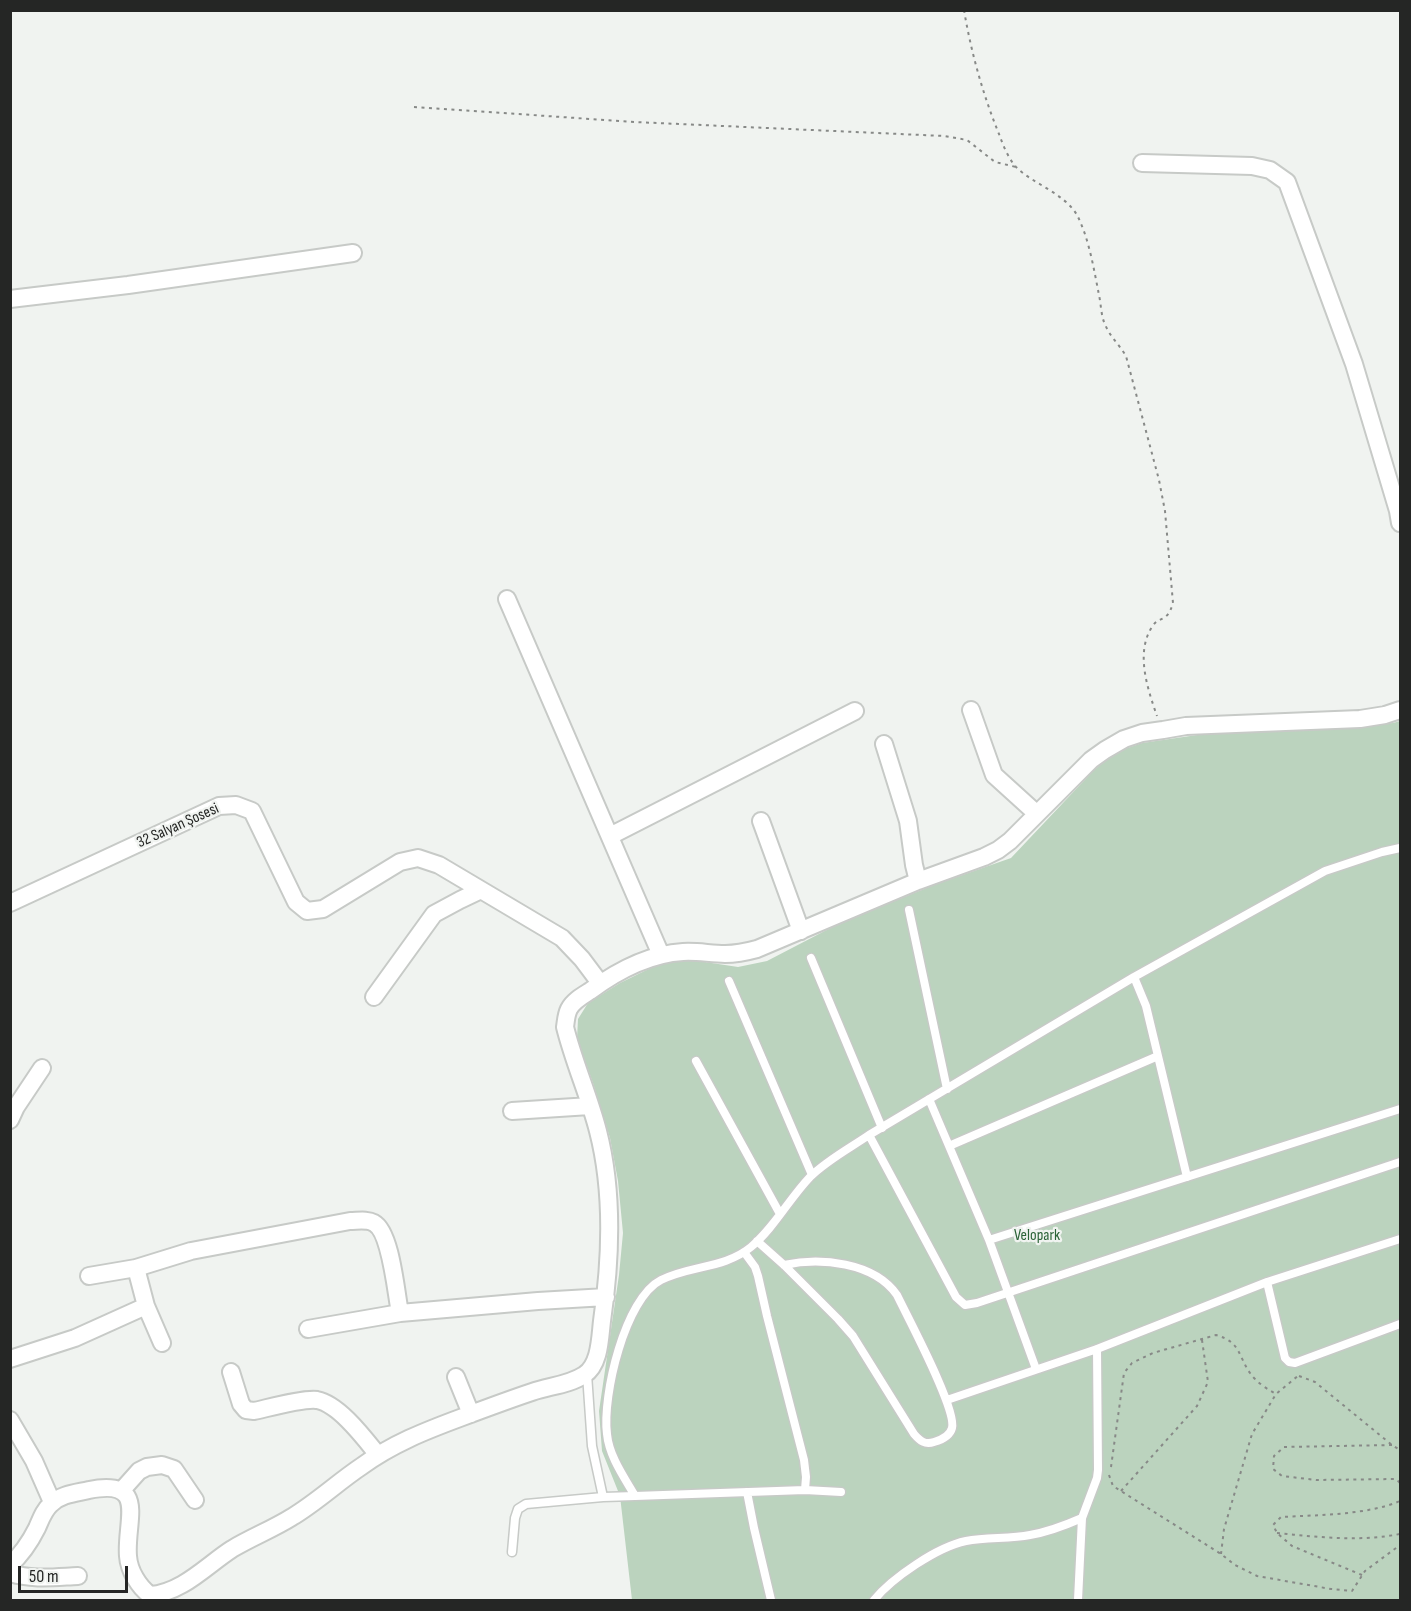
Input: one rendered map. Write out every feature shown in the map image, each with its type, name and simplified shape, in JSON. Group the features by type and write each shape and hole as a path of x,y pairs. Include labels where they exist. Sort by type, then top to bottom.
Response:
{"street":[{"path":"1142,163 1252,166 1270,170 1287,182 1341,324 1401,523"},
{"path":"10,299 128,285 353,253"},
{"path":"507,598 661,955"},
{"path":"971,710 994,775 1036,814"},
{"path":"10,1565 26,1546 45,1509 58,1497 100,1488 112,1488 122,1490 130,1505 128,1556 135,1578 150,1595 166,1593 191,1579 232,1549 290,1519 362,1465 392,1446 471,1414 540,1389 570,1382 587,1374 594,1364 598,1350 606,1298 609,1239 608,1190 598,1130 565,1028 566,1016 576,1000 600,983 643,961 661,955 682,952 741,953 757,949 918,881 984,857 1010,841 1079,771 1124,739 1142,733 1186,726 1360,719 1401,710"},
{"path":"610,836 855,711"},
{"path":"884,744 908,821 918,881"},
{"name":"32 Salyan Şosesi","path":"10,903 219,806 236,805 252,811 296,902 307,911 323,909 400,862 418,858 438,865 562,938 600,983"},
{"path":"761,821 801,931"},
{"path":"374,996 434,914 481,890"},
{"path":"10,1120 42,1068"},
{"path":"512,1111 590,1106"},
{"path":"89,1276 136,1268 191,1251 365,1220 374,1222 382,1230 387,1242 400,1313"},
{"path":"136,1268 146,1306 162,1343"},
{"path":"308,1329 400,1313 550,1300 606,1298"},
{"path":"10,1359 84,1334 146,1306"},
{"path":"231,1372 241,1404 246,1410 254,1411 307,1400 327,1403 349,1420 378,1455"},
{"path":"456,1377 471,1414"},
{"path":"10,1420 52,1502"},
{"path":"122,1490 138,1471 147,1467 162,1466 174,1469 195,1500"},
{"path":"10,1574 22,1577 78,1576"}],"lane":[{"path":"634,1496 620,1470 607,1436 607,1399 625,1330 646,1292 652,1286 662,1279 723,1263 744,1252 757,1241 812,1175 870,1135 1134,977 1325,871 1401,848"},
{"path":"909,910 947,1089"},
{"path":"811,958 882,1128"},
{"path":"1134,977 1146,1006 1187,1177"},
{"path":"729,981 812,1175"},
{"path":"949,1146 1158,1056"},
{"path":"696,1060 780,1214"},
{"path":"929,1100 989,1240 1036,1369"},
{"path":"989,1240 1401,1108"},
{"path":"870,1135 960,1301 965,1305 972,1305 1401,1161"},
{"path":"947,1400 1097,1348 1267,1282 1401,1239"},
{"path":"757,1241 784,1264 853,1336 919,1440 933,1443 948,1436 952,1421 947,1400 891,1286 873,1274 824,1261 784,1264"},
{"path":"744,1252 755,1267 758,1276 804,1460 805,1490"},
{"path":"1267,1282 1285,1358 1289,1362 1295,1363 1401,1324"},
{"path":"1078,1600 1083,1518 1098,1470 1097,1348"},
{"path":"587,1374 592,1446 603,1497"},
{"path":"512,1552 515,1518 518,1509 526,1504 603,1497 805,1490 841,1492"},
{"path":"747,1492 753,1528 771,1600"},
{"path":"874,1600 912,1568 944,1548 966,1541 1031,1535 1083,1518"}],"path":[{"path":"964,10 967,30 989,110 1005,150 1016,166 1062,200 1076,214 1094,268 1104,321 1110,336 1118,343 1126,356 1165,511 1173,603 1164,619 1152,627 1145,647 1144,666 1148,687 1163,730"},
{"path":"414,107 635,122 944,136 967,140 995,162 1016,166"},
{"path":"1276,1394 1266,1389 1250,1374 1239,1350 1225,1338 1216,1335 1153,1353 1132,1363 1124,1373 1109,1476 1113,1486 1235,1565 1257,1576 1352,1591 1365,1571 1401,1545"},
{"path":"1121,1491 1197,1406 1208,1382 1202,1340"},
{"path":"1221,1554 1224,1529 1252,1434 1276,1394 1299,1376 1302,1360"},
{"path":"1299,1376 1315,1382 1401,1450"},
{"path":"1392,1445 1284,1447 1274,1456 1273,1469 1282,1476 1294,1478 1396,1479 1401,1483"},
{"path":"1362,1575 1292,1546 1277,1533 1273,1525 1281,1517 1350,1512 1401,1501"},
{"path":"1277,1533 1339,1539 1401,1534"}],"green space":[{"name":"Velopark","path":"1400,721 1400,1600 632,1600 620,1496 602,1451 599,1411 623,1233 618,1181 610,1138 577,1039 578,1019 588,1003 620,983 659,964 692,960 738,967 767,961 842,922 934,885 1011,858 1095,769 1119,751 1142,743 1204,734"}]}
